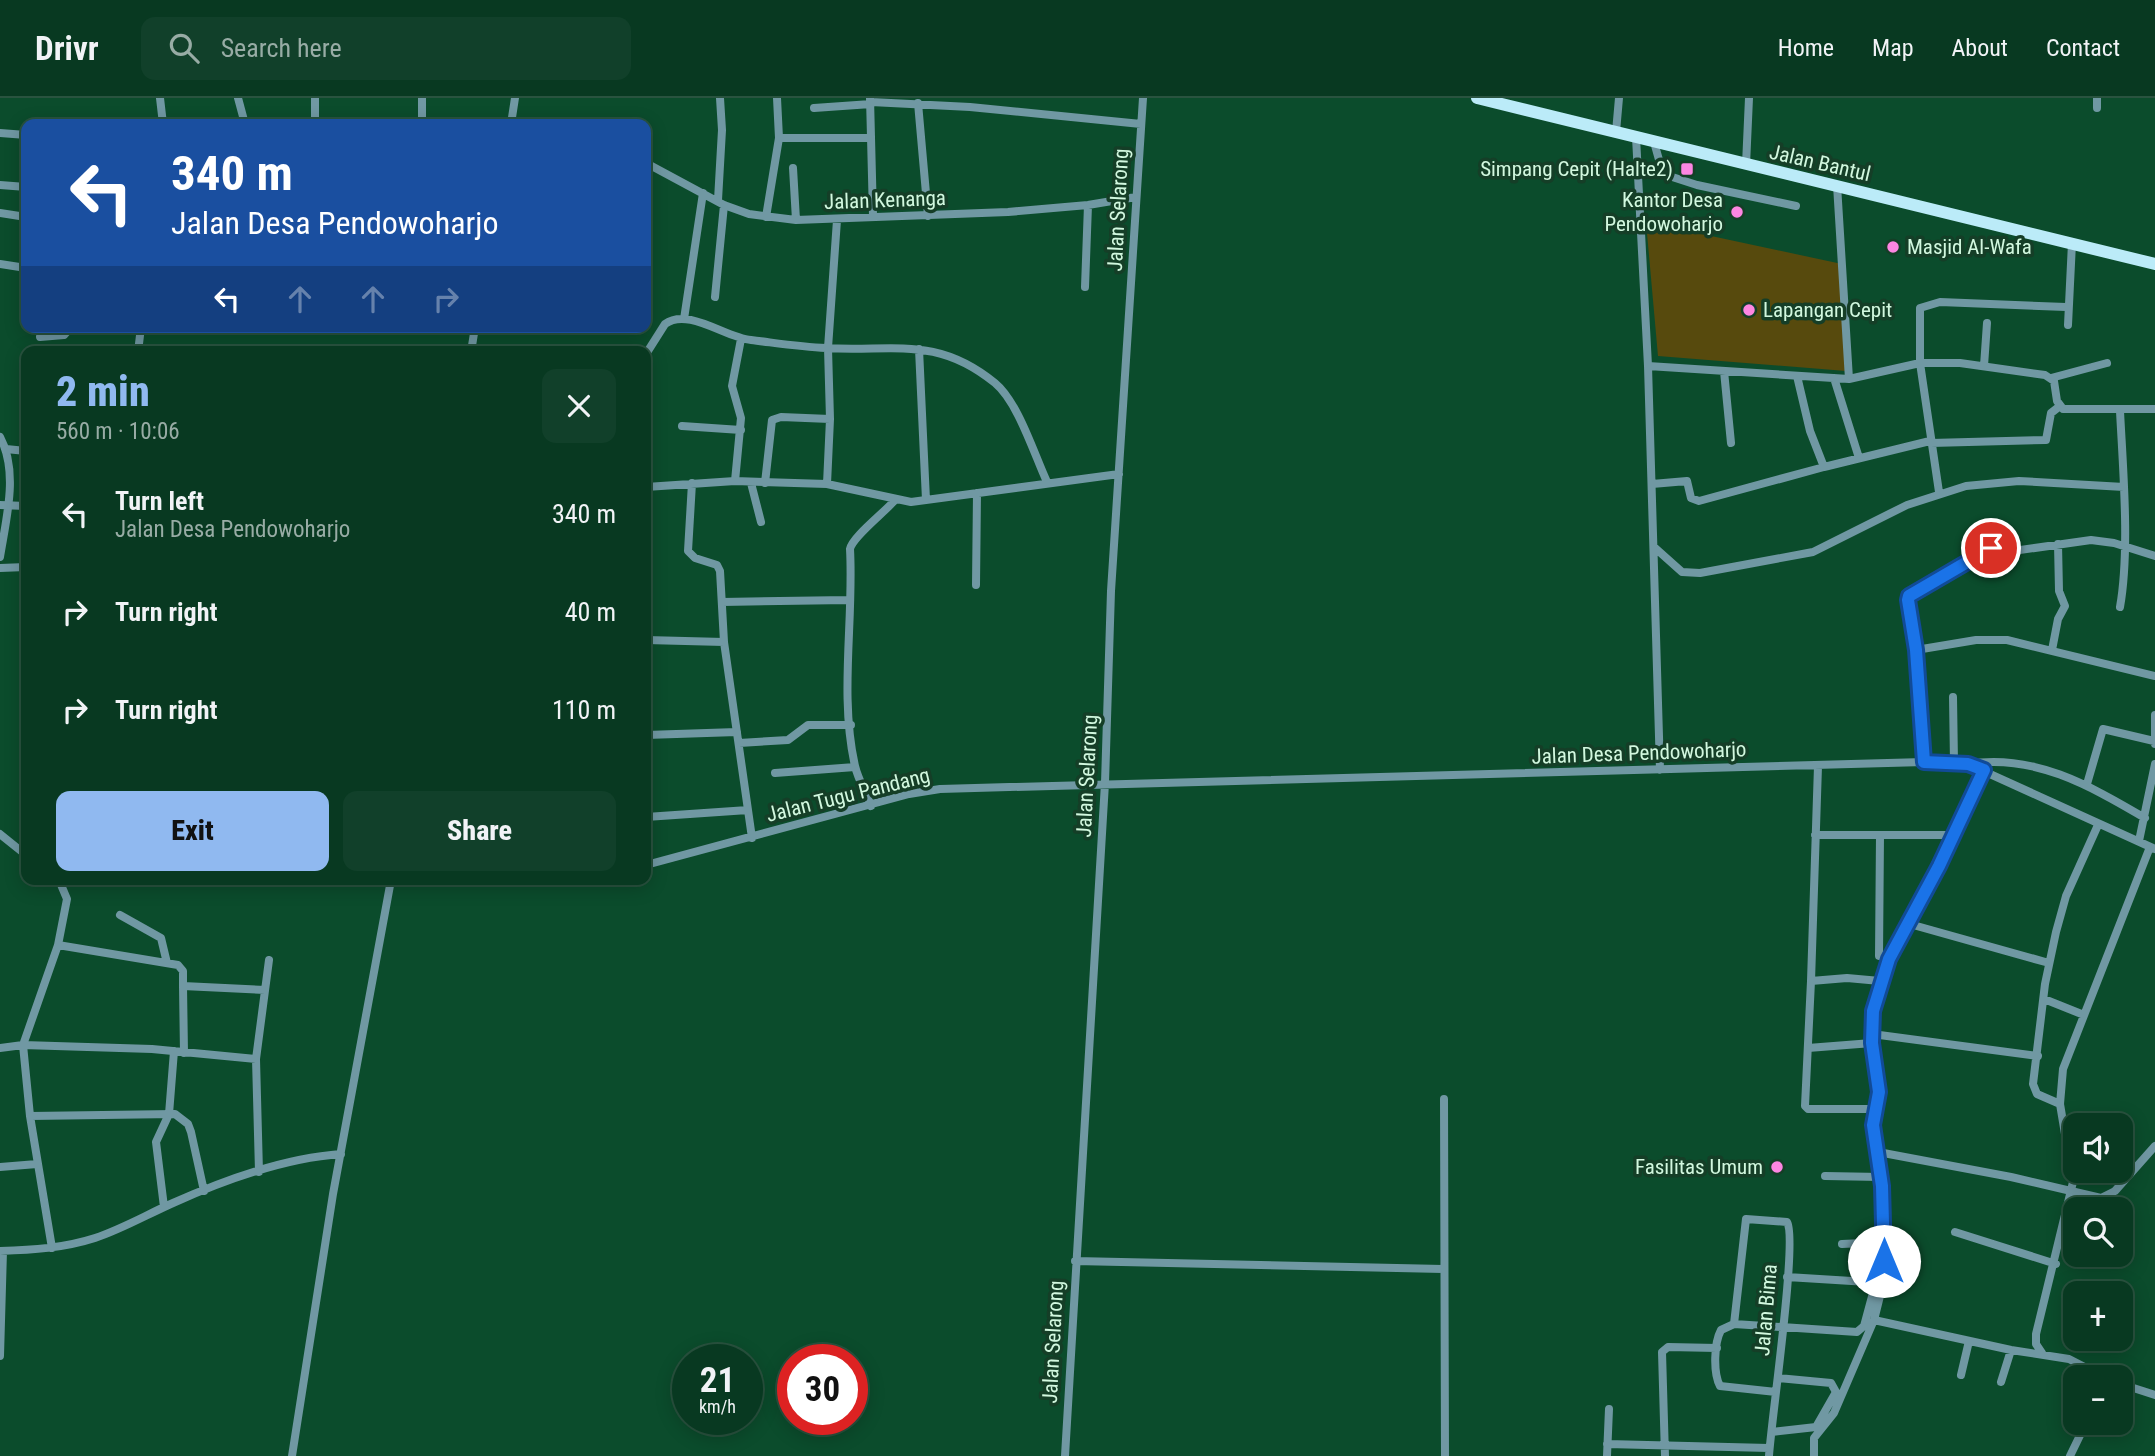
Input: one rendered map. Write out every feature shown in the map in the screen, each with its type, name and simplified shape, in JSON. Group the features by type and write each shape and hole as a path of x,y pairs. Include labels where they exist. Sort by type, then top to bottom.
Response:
{"main road":[{"name":"Jalan Bantul","path":"1477,98 2155,264"}],"street":[{"path":"160,98 162,119"},
{"path":"238,98 244,119"},
{"path":"315,98 315,119"},
{"path":"422,98 422,119"},
{"path":"512,119 515,98"},
{"path":"715,296 721,202 720,98"},
{"path":"766,217 779,138 777,98"},
{"name":"Jalan Selarong","path":"1065,1456 1105,783 1111,590 1143,98"},
{"path":"1616,132 1619,98"},
{"path":"1746,165 1749,98"},
{"path":"2097,98 2097,108"},
{"path":"814,108 839,102 918,103 1140,124"},
{"path":"871,102 873,216"},
{"path":"918,103 928,216"},
{"path":"0,133 21,135"},
{"path":"1636,137 1648,366 1660,770"},
{"path":"779,138 871,138"},
{"path":"1654,142 1662,174 1697,185 1796,206"},
{"name":"Jalan Kenanga","path":"651,166 721,202 766,217 796,220 928,216 1088,205 1136,197"},
{"path":"793,168 796,220"},
{"path":"0,185 21,187"},
{"path":"1837,185 1849,379"},
{"path":"684,319 703,192"},
{"path":"1085,287 1088,205"},
{"path":"0,213 21,216"},
{"path":"827,484 830,419 828,348 836,220"},
{"path":"2067,325 2071,243"},
{"path":"0,264 21,267"},
{"path":"1939,492 1920,363 1918,320 1922,305 1940,302 2066,307"},
{"path":"651,346 665,324 684,319 741,340 828,348 899,346 949,356 997,384 1008,399 1047,482"},
{"path":"1984,366 1987,323"},
{"path":"40,337 66,333"},
{"path":"735,481 741,430 732,386 741,340"},
{"path":"919,349 926,500"},
{"path":"1648,366 1849,379 1920,363 1984,366 2051,378 2107,363"},
{"path":"1724,371 1731,443"},
{"path":"1797,376 1800,398 1824,467"},
{"path":"1834,378 1859,458"},
{"path":"2051,378 2057,388 2060,406"},
{"path":"1652,484 1686,481 1691,499 1699,501 1859,458 1931,442 2046,440 2051,413 2060,406 2120,411 2155,409"},
{"path":"2120,411 2124,487 2123,587 2120,607"},
{"path":"765,483 772,420 781,417 830,419"},
{"path":"682,426 741,430"},
{"path":"0,437 6,449 10,489 4,505 0,557"},
{"path":"6,449 21,450"},
{"path":"651,487 735,481 827,484 895,500 926,500 1119,474"},
{"path":"1654,547 1686,573 1813,552 1939,492 2000,482 2124,487"},
{"path":"692,483 688,551 695,558 717,565 722,581 724,642 752,838"},
{"path":"751,483 761,522"},
{"path":"976,585 977,493"},
{"path":"871,806 855,766 851,724 848,600 850,543 895,500"},
{"path":"1924,762 1916,650 1908,606 1909,596 1969,561 1992,551 2102,541 2155,556"},
{"path":"2052,650 2058,619 2065,606 2059,591 2058,544"},
{"path":"0,568 21,567"},
{"path":"722,602 848,600"},
{"path":"1916,650 1990,639 2007,640 2155,676"},
{"path":"651,640 724,642"},
{"path":"1952,696 1954,763"},
{"path":"2155,715 2155,747"},
{"path":"738,743 793,739 808,725 851,724"},
{"path":"2087,784 2103,729 2154,741"},
{"path":"651,735 737,732"},
{"path":"1968,764 1997,759 2012,761 2087,784 2145,818"},
{"name":"Jalan Desa Pendowoharjo","path":"1105,783 1954,763 1968,764 1984,770 2152,848"},
{"path":"2139,841 2155,764"},
{"path":"775,773 855,766"},
{"path":"1818,766 1806,1108 1876,1110"},
{"path":"1814,1456 1814,1438 1834,1413 1874,1320 1882,1288 1884,1242 1881,1177 1873,1125 1879,1092 1872,1038 1880,981 1906,923 1955,835 1984,770"},
{"name":"Jalan Tugu Pandang","path":"651,865 940,789 1105,783"},
{"path":"651,817 748,810"},
{"path":"2060,1104 2041,1097 2034,1089 2043,999 2062,908 2098,825"},
{"path":"0,834 21,851"},
{"path":"1815,835 1955,835"},
{"path":"1880,835 1879,956 1889,959"},
{"path":"2042,1353 2036,1344 2036,1334 2056,1264 2072,1192 2072,1161 2060,1104 2063,1069 2152,848"},
{"path":"52,1248 30,1116 23,1045 58,945 67,899 61,885"},
{"path":"292,1456 341,1154 390,885"},
{"path":"120,915 161,938 167,963"},
{"path":"1906,923 2049,963"},
{"path":"58,945 178,965 183,971 179,1052 169,1114 156,1142 164,1207"},
{"path":"259,1172 256,1059 269,960"},
{"path":"1811,981 1847,978 1880,981"},
{"path":"183,986 265,990"},
{"path":"2043,999 2084,1015"},
{"path":"1808,1048 1872,1038 2038,1056"},
{"path":"0,1048 23,1045 179,1052 256,1059"},
{"path":"1444,1099 1445,1456"},
{"path":"30,1116 174,1114 188,1124 204,1191"},
{"path":"1878,1152 2011,1177 2095,1198 2109,1196 2155,1146"},
{"path":"0,1356 1,1251 52,1248 94,1238 204,1191 259,1172 317,1155 341,1154"},
{"path":"0,1167 37,1164"},
{"path":"1825,1176 1881,1177"},
{"name":"Jalan Bima","path":"1734,1324 1744,1231 1748,1217 1787,1222 1790,1230 1787,1277 1769,1452"},
{"path":"1955,1232 2056,1264"},
{"path":"1842,1244 1884,1242"},
{"path":"1075,1261 1443,1269"},
{"path":"1776,1392 1720,1386 1716,1379 1718,1334 1734,1324 1857,1332 1864,1326 1874,1289 1868,1282 1787,1277"},
{"path":"1874,1320 2011,1350 2042,1353 2069,1359 2081,1365"},
{"path":"1961,1375 1969,1341"},
{"path":"1665,1456 1662,1352 1668,1347 1717,1348"},
{"path":"2001,1382 2011,1350"},
{"path":"1772,1432 1816,1427 1836,1392 1831,1383 1778,1378"},
{"path":"2133,1388 2155,1395"},
{"path":"1607,1456 1609,1409"},
{"path":"2070,1456 2080,1435"},
{"path":"1607,1444 1665,1443 1769,1452"}],"shaded area":[{"name":"Lapangan Cepit","path":"1646,222 1842,264 1846,371 1658,356"}],"place":[{"name":"Simpang Cepit (Halte2)","path":"1687,169"},
{"name":"Kantor Desa Pendowoharjo","path":"1737,212"},
{"name":"Masjid Al-Wafa","path":"1893,247"},
{"name":"Lapangan Cepit","path":"1749,310"},
{"name":"Fasilitas Umum","path":"1777,1167"}],"route":[{"path":"1884,1261 1882,1186 1873,1125 1879,1092 1872,1043 1873,1011 1880,981 1889,959 1970,805 1984,770 1968,764 1924,762 1916,650 1908,600 1909,596 1959,566 1992,554 1991,548"}]}
